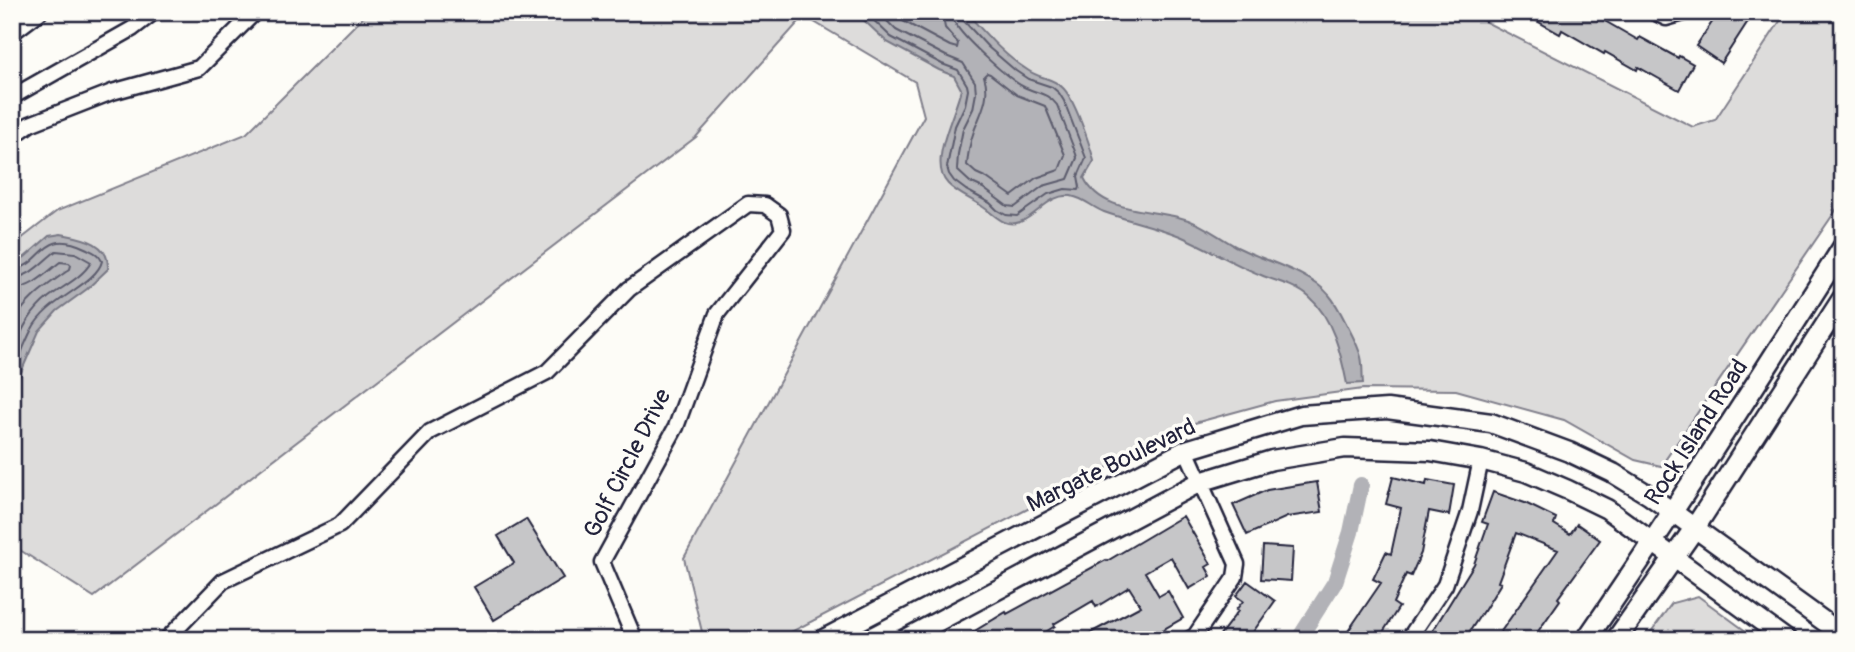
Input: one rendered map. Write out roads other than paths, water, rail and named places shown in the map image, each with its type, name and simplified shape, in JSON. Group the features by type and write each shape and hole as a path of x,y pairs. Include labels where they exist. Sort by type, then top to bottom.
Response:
{"main road":[{"name":"Rock Island Road","path":"1586,640 1759,381 1843,247"},
{"name":"Rock Island Road","path":"1616,640 1694,529 1843,298"}],"street":[{"path":"12,33 40,12"},
{"path":"12,97 132,29 153,12"},
{"path":"12,137 30,124 112,92 199,68 255,12"},
{"path":"1654,12 1666,18 1687,12"},
{"name":"Golf Circle Drive","path":"166,640 223,581 340,525 430,432 547,372 629,289 748,204 765,205 779,215 783,230 717,314 676,427 601,562 635,640"},
{"name":"Margate Boulevard","path":"822,640 1186,450 1301,415 1387,409 1491,423 1569,452 1613,473 1843,635"},
{"path":"903,640 1200,482 1272,460 1345,448 1430,451 1481,460 1526,472 1568,490 1607,509 1787,640"},
{"path":"1186,450 1237,564 1235,577 1195,636 1188,640"},
{"path":"1408,640 1445,585 1470,511 1481,460"}],"water":[{"path":"855,12 966,12 1011,58 1033,73 1058,84 1067,92 1081,122 1094,161 1084,178 1092,189 1101,197 1125,207 1194,222 1235,246 1298,273 1321,287 1336,305 1356,344 1362,360 1363,383 1347,384 1339,349 1324,315 1309,297 1292,287 1251,271 1180,236 1104,212 1076,197 1057,198 1026,219 1009,223 1000,220 957,191 942,175 940,164 945,138 961,89 954,76 887,42"},
{"path":"61,234 86,240 100,247 107,260 108,269 57,311 39,331 12,393 12,264 25,257 49,236"}],"waterway":[{"path":"1298,640 1335,582 1351,532 1361,485"}]}
